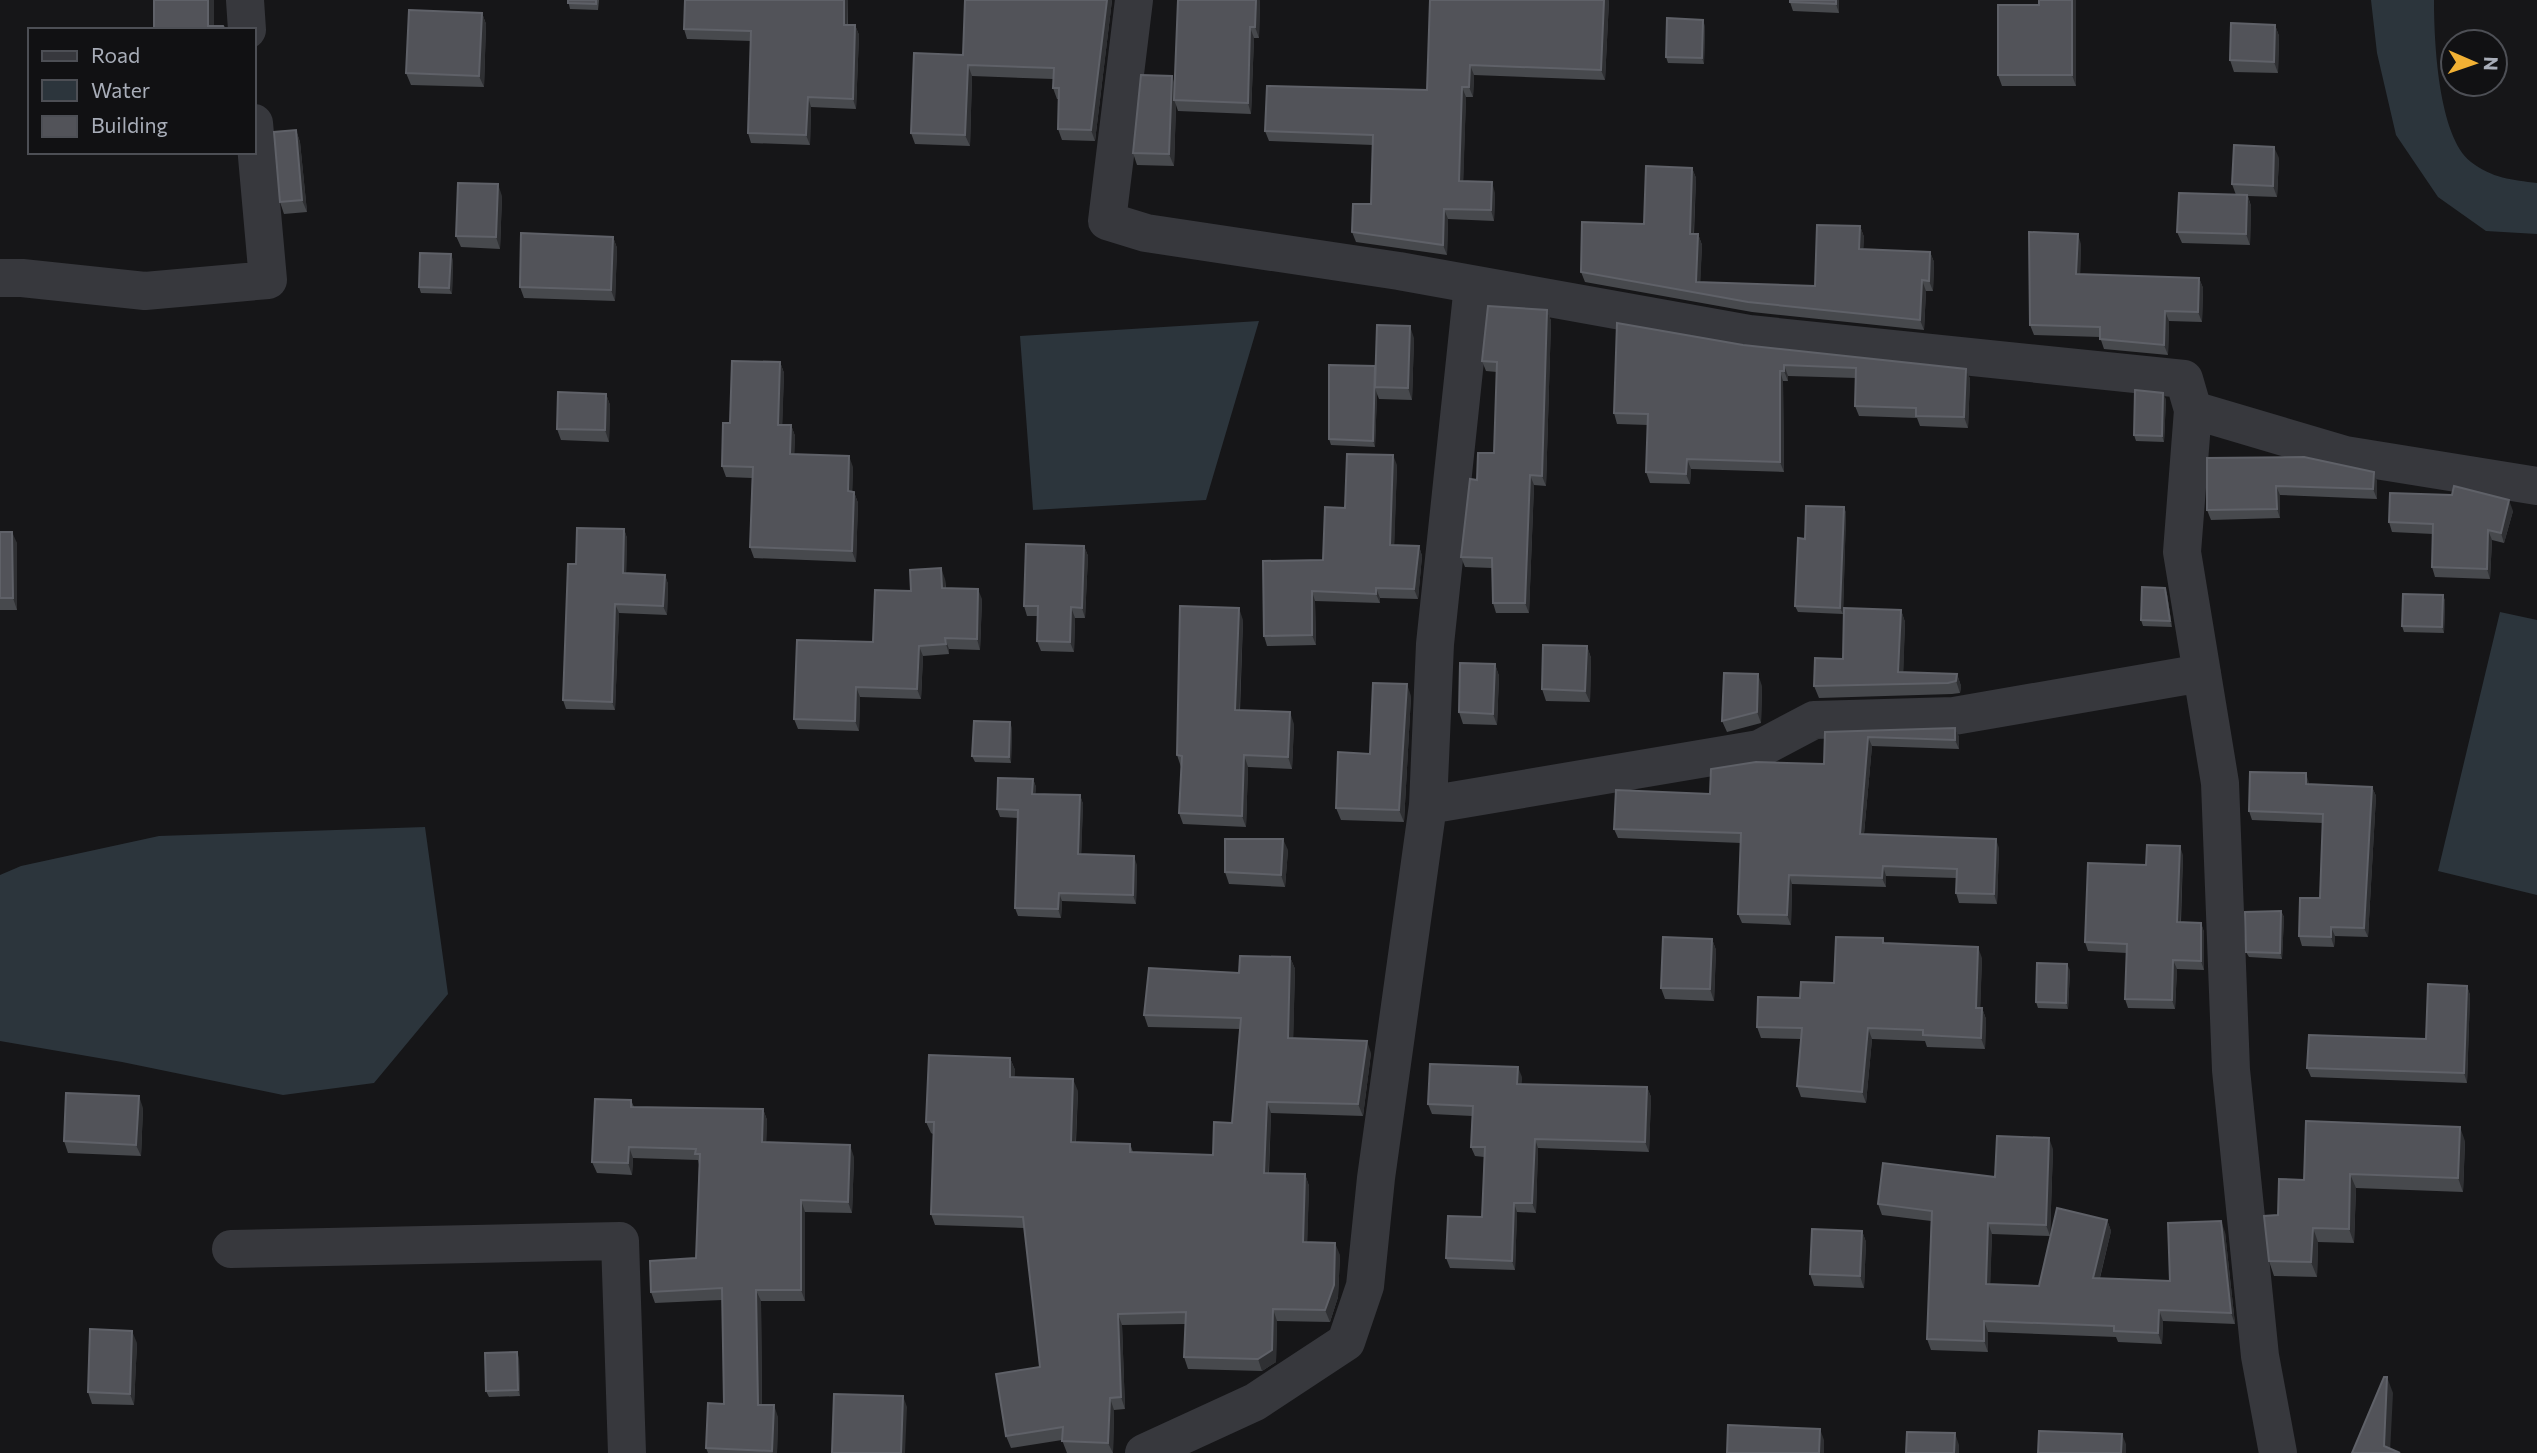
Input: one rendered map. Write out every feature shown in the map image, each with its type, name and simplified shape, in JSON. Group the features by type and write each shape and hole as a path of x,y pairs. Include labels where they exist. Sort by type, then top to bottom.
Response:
{"street":[{"path":"244,0 247,28"},
{"path":"1134,0 1107,221 1146,233 1473,285 1749,334 2184,379 2193,410 2182,552 2220,783 2234,1097 2260,1356 2278,1453"},
{"path":"0,278 145,291 268,280 256,145"},
{"path":"1144,1453 1255,1402 1346,1342 1364,1286 1376,1178 1428,805 1435,644 1473,285"},
{"path":"2193,410 2345,455 2537,486"},
{"path":"1428,805 1759,749 1814,720 1954,716 2202,673"},
{"path":"231,1249 620,1241 627,1453"}],"water":[{"path":"2371,0 2434,0 2439,98 2442,98 2451,131 2460,149 2471,162 2486,172 2537,183 2537,234 2486,231 2438,197 2396,135 2377,53"},
{"path":"1259,321 1206,500 1033,510 1020,336"},
{"path":"2500,612 2537,620 2537,895 2438,871"},
{"path":"425,827 448,994 374,1083 283,1095 122,1062 0,1041 0,875 21,866 159,836"}],"building":[{"path":"154,0 208,0 208,26 224,28 154,28"},
{"path":"568,0 596,0 596,4 568,3"},
{"path":"685,0 844,0 844,25 855,25 853,99 808,97 806,135 748,133 751,31 684,29"},
{"path":"965,0 1107,0 1091,130 1058,129 1059,88 1053,88 1054,68 968,65 965,135 911,133 914,53 963,55"},
{"path":"1178,0 1256,0 1255,27 1250,27 1248,103 1174,100"},
{"path":"1430,0 1604,0 1601,70 1470,65 1469,87 1462,87 1459,181 1492,182 1491,210 1444,209 1443,245 1352,232 1353,204 1371,204 1373,135 1265,131 1267,86 1427,90"},
{"path":"1836,0 1836,4 1790,2"},
{"path":"2039,0 2072,0 2072,75 1998,75 1998,5 2039,5"},
{"path":"409,10 482,13 479,76 406,73"},
{"path":"1667,18 1703,20 1702,58 1666,57"},
{"path":"2231,23 2275,25 2274,62 2230,60"},
{"path":"1141,75 1172,76 1169,154 1133,153"},
{"path":"296,130 302,200 280,202 274,132"},
{"path":"2234,145 2274,147 2273,186 2232,184"},
{"path":"1646,166 1692,168 1690,234 1698,234 1696,282 1815,286 1817,225 1860,226 1859,249 1930,252 1929,281 1922,280 1920,320 1748,302 1581,272 1582,222 1644,224"},
{"path":"458,183 498,184 496,237 456,236"},
{"path":"2179,193 2247,195 2246,234 2177,232"},
{"path":"2029,232 2078,234 2076,274 2199,278 2198,312 2165,311 2164,345 2100,339 2100,327 2030,325"},
{"path":"521,233 613,237 611,290 520,287"},
{"path":"420,253 451,254 449,288 419,287"},
{"path":"1488,306 1547,310 1542,476 1530,475 1525,603 1493,603 1492,558 1461,557 1470,479 1477,480 1478,453 1494,453 1497,362 1482,361"},
{"path":"1617,323 1743,345 1966,369 1964,417 1916,416 1916,408 1855,406 1856,368 1784,365 1784,371 1780,371 1780,462 1687,459 1686,474 1646,472 1648,414 1614,413"},
{"path":"1377,325 1410,326 1408,388 1375,387"},
{"path":"732,361 780,362 778,425 791,425 790,454 849,456 848,491 854,492 852,551 750,547 753,467 722,466 723,423 730,423"},
{"path":"1329,365 1375,366 1373,441 1329,439"},
{"path":"2135,390 2163,393 2162,436 2134,435"},
{"path":"558,392 606,394 605,430 557,429"},
{"path":"1347,454 1393,455 1390,545 1419,546 1414,589 1376,588 1376,594 1312,591 1312,635 1264,636 1263,561 1323,560 1325,507 1345,508"},
{"path":"2304,457 2374,472 2373,489 2276,486 2277,509 2207,510 2207,458"},
{"path":"2454,486 2509,500 2501,533 2488,530 2487,569 2432,567 2433,524 2389,522 2390,493 2452,495"},
{"path":"1806,506 1844,507 1840,608 1795,606 1798,538 1805,539"},
{"path":"577,528 624,529 623,573 665,575 663,606 615,604 612,702 563,700 568,564 576,564"},
{"path":"0,532 12,532 13,598 0,598"},
{"path":"1026,544 1084,546 1082,608 1071,607 1070,642 1037,641 1038,606 1024,606"},
{"path":"941,568 942,588 978,589 977,639 945,638 946,644 919,646 917,689 856,687 855,721 794,719 797,640 873,642 875,590 911,591 910,570"},
{"path":"2142,587 2165,588 2170,621 2141,620"},
{"path":"2403,594 2443,595 2442,627 2402,626"},
{"path":"1180,606 1239,608 1235,710 1290,712 1288,757 1244,755 1242,816 1179,813 1182,756 1177,755"},
{"path":"1844,608 1901,610 1898,672 1957,674 1956,681 1814,686 1815,658 1843,659"},
{"path":"1543,645 1587,646 1585,691 1542,689"},
{"path":"1460,663 1495,664 1493,714 1459,712"},
{"path":"1724,673 1758,674 1757,712 1722,721"},
{"path":"1373,683 1407,684 1399,810 1336,808 1338,752 1370,754"},
{"path":"974,721 1010,722 1009,757 972,756"},
{"path":"1955,728 1955,740 1868,737 1860,834 1996,839 1994,894 1956,893 1957,869 1883,866 1882,878 1789,875 1787,915 1738,914 1741,833 1614,829 1616,790 1710,794 1711,769 1756,762 1824,764 1825,732"},
{"path":"2250,772 2306,773 2306,784 2372,787 2364,928 2331,927 2331,937 2299,936 2300,898 2320,898 2323,814 2249,811"},
{"path":"998,778 1033,779 1032,794 1080,795 1078,854 1134,856 1133,895 1059,893 1058,909 1015,908 1018,810 997,809"},
{"path":"1225,839 1283,839 1281,875 1225,872"},
{"path":"2147,845 2180,846 2177,922 2201,923 2201,961 2173,960 2172,1000 2125,999 2127,944 2085,942 2088,863 2146,865"},
{"path":"2281,911 2280,953 2246,952 2245,912"},
{"path":"1663,937 1712,939 1710,989 1661,988"},
{"path":"1836,937 1883,938 1883,943 1978,947 1976,1008 1982,1008 1981,1038 1923,1035 1923,1030 1868,1028 1862,1092 1797,1086 1802,1028 1757,1027 1758,997 1800,998 1801,982 1834,983"},
{"path":"1240,956 1290,957 1288,1038 1367,1041 1358,1104 1267,1102 1264,1173 1305,1174 1303,1242 1335,1243 1334,1285 1325,1310 1273,1309 1272,1350 1258,1359 1184,1357 1186,1312 1118,1314 1121,1397 1110,1398 1108,1443 1062,1441 1063,1427 1006,1436 996,1374 1040,1367 1023,1217 931,1214 934,1122 926,1122 929,1055 1010,1058 1010,1077 1073,1079 1071,1142 1130,1144 1130,1152 1213,1155 1214,1122 1232,1123 1241,1018 1144,1015 1149,968 1239,973"},
{"path":"2037,963 2067,964 2066,1003 2036,1002"},
{"path":"2428,984 2467,986 2464,1073 2307,1068 2309,1035 2426,1039"},
{"path":"1430,1064 1518,1067 1517,1084 1647,1087 1645,1142 1535,1139 1532,1203 1514,1203 1512,1261 1446,1258 1448,1216 1482,1217 1485,1147 1471,1147 1473,1106 1428,1104"},
{"path":"66,1093 139,1096 136,1145 64,1141"},
{"path":"595,1099 631,1100 631,1107 763,1109 762,1142 850,1145 848,1202 801,1200 801,1290 756,1290 758,1405 774,1405 772,1451 706,1448 708,1403 724,1404 722,1288 651,1292 650,1261 696,1258 700,1154 695,1154 696,1149 629,1147 628,1163 592,1162"},
{"path":"2306,1121 2460,1127 2458,1178 2350,1174 2349,1229 2313,1228 2311,1262 2269,1261 2264,1216 2278,1215 2279,1179 2304,1180"},
{"path":"1997,1136 2049,1138 2046,1225 1988,1223 1986,1284 2039,1286 2057,1208 2107,1220 2093,1278 2170,1281 2168,1223 2221,1221 2231,1313 2159,1310 2158,1333 2114,1331 2114,1326 1984,1321 1984,1341 1927,1339 1932,1211 1878,1204 1883,1163 1995,1177"},
{"path":"1812,1229 1862,1231 1860,1276 1810,1274"},
{"path":"90,1329 132,1331 130,1394 88,1392"},
{"path":"517,1352 518,1390 486,1391 485,1353"},
{"path":"2384,1377 2387,1377 2384,1446 2400,1453 2352,1453"},
{"path":"834,1394 903,1396 901,1453 832,1453"},
{"path":"1728,1425 1820,1429 1819,1453 1727,1453"},
{"path":"2039,1431 2122,1434 2121,1453 2038,1453"},
{"path":"1907,1432 1955,1433 1954,1453 1906,1453"}]}
